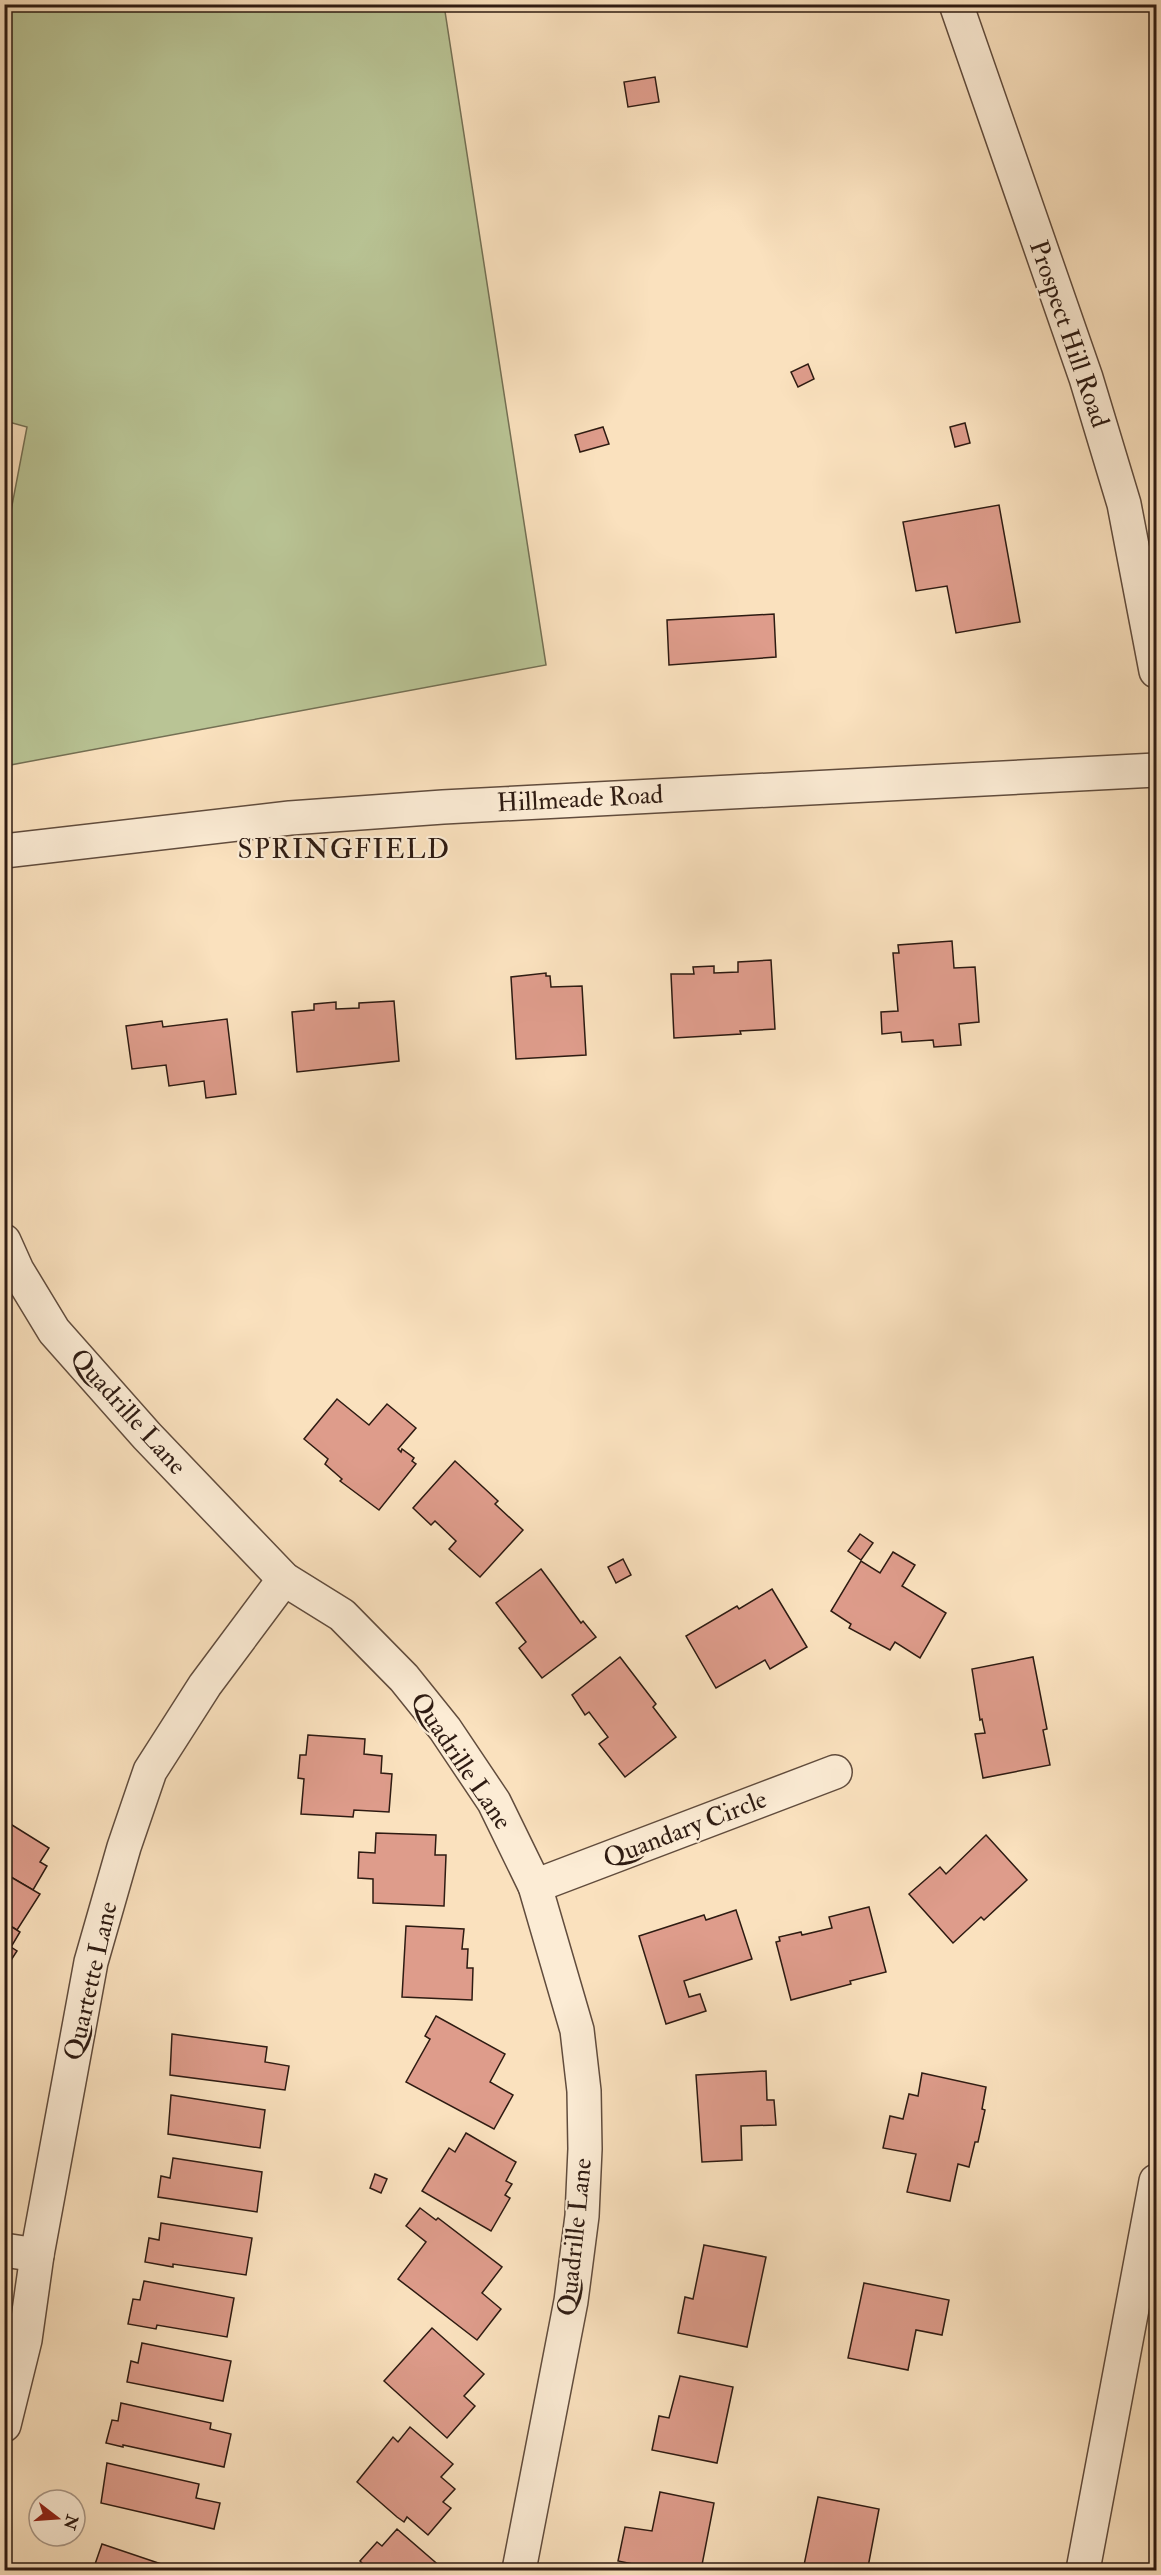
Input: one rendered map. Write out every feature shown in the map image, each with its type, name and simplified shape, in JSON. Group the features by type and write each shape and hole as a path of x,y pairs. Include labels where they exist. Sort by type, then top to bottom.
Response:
{"street":[{"name":"Prospect Hill Road","path":"956,4 1086,378 1124,504 1156,671"},
{"name":"Hillmeade Road","path":"4,851 290,818 432,808 1156,770"},
{"name":"Quadrille Lane","path":"4,1241 17,1270 54,1331 147,1436 284,1579 342,1615 404,1678 445,1729 494,1802 535,1886 578,2030 584,2091 585,2149 582,2216 571,2301 519,2571"},
{"name":"Quartette Lane","path":"4,2425 25,2340 37,2255 91,1962 123,1847 150,1771 205,1685 284,1579"},
{"name":"Quandary Circle","path":"535,1886 835,1772"},
{"path":"1083,2571 1156,2181"},
{"path":"4,2250 37,2255"}],"green space":[{"path":"5,4 444,5 546,665 5,766 5,542 27,427 5,421"}],"building":[{"path":"655,77 659,102 628,107 624,82"},
{"path":"808,364 814,379 798,387 791,372"},
{"path":"965,423 970,443 955,447 950,427"},
{"path":"603,427 609,444 580,452 575,435"},
{"path":"999,505 1020,622 956,633 947,586 916,591 903,522"},
{"path":"774,614 776,657 669,665 667,620"},
{"path":"952,941 954,968 975,967 979,1022 959,1024 961,1045 934,1047 933,1040 902,1042 901,1032 882,1034 881,1012 898,1011 893,953 899,953 898,945"},
{"path":"771,960 775,1029 740,1031 741,1034 674,1038 671,974 694,974 693,967 714,966 714,973 738,972 738,962"},
{"path":"546,973 546,976 550,976 551,987 582,986 586,1055 516,1059 511,977"},
{"path":"394,1001 399,1061 297,1072 292,1012 314,1010 314,1004 336,1002 336,1009 359,1008 359,1003"},
{"path":"227,1019 236,1094 206,1098 204,1081 169,1086 166,1065 132,1069 126,1026 162,1021 163,1027"},
{"path":"337,1399 369,1425 387,1404 416,1428 398,1449 401,1452 402,1449 414,1458 412,1461 416,1464 379,1510 340,1481 342,1479 325,1464 328,1459 304,1439"},
{"path":"455,1461 498,1501 495,1504 523,1530 480,1577 449,1549 456,1541 435,1521 431,1525 413,1508"},
{"path":"860,1534 873,1543 861,1560 848,1551"},
{"path":"893,1552 915,1565 902,1586 946,1613 920,1658 895,1642 890,1650 849,1628 851,1624 831,1611 861,1561 880,1573"},
{"path":"623,1559 631,1575 616,1583 608,1567"},
{"path":"541,1569 581,1623 583,1621 596,1637 542,1678 519,1648 526,1642 496,1603"},
{"path":"772,1589 807,1647 770,1669 765,1660 716,1688 686,1636 737,1606 739,1609"},
{"path":"620,1657 656,1704 653,1707 676,1737 625,1777 599,1744 608,1737 589,1712 585,1715 572,1695"},
{"path":"1033,1657 1047,1729 1043,1730 1050,1765 983,1778 975,1734 985,1733 982,1719 980,1720 972,1669"},
{"path":"308,1735 365,1739 364,1754 382,1756 381,1773 392,1774 389,1812 354,1810 353,1817 301,1814 304,1779 298,1778 300,1755 306,1755"},
{"path":"4,1820 49,1848 40,1862 47,1866 33,1890 4,1873"},
{"path":"376,1833 436,1835 435,1855 446,1855 444,1906 373,1903 373,1879 358,1878 359,1852 375,1853"},
{"path":"986,1835 1027,1880 984,1920 981,1917 953,1943 909,1894 940,1867 946,1874"},
{"path":"4,1873 40,1894 17,1930 4,1922"},
{"path":"869,1907 886,1972 791,2000 776,1942 780,1941 779,1937 801,1932 802,1935 832,1928 829,1917"},
{"path":"736,1910 752,1959 684,1981 689,1997 700,1994 706,2011 666,2024 639,1936 704,1915 706,1920"},
{"path":"4,1922 20,1932 11,1947 17,1951 4,1971"},
{"path":"406,1926 464,1929 462,1949 468,1949 467,1968 473,1968 472,2000 402,1997"},
{"path":"436,2016 505,2054 490,2082 513,2095 494,2129 406,2082 430,2039 425,2036"},
{"path":"172,2034 267,2047 265,2062 289,2066 285,2090 170,2075"},
{"path":"766,2071 767,2100 774,2100 776,2125 741,2126 742,2160 702,2162 696,2075"},
{"path":"922,2073 986,2087 982,2109 985,2110 978,2142 975,2142 969,2167 958,2164 950,2201 907,2192 916,2154 883,2148 890,2116 903,2119 909,2094 918,2096"},
{"path":"171,2095 265,2110 260,2148 168,2134"},
{"path":"466,2133 516,2162 506,2181 512,2184 505,2195 510,2198 491,2231 422,2191 449,2148 455,2152"},
{"path":"173,2158 262,2172 257,2212 158,2197 161,2176 170,2178"},
{"path":"375,2174 387,2179 381,2193 370,2188"},
{"path":"420,2208 436,2220 438,2218 502,2267 482,2293 501,2309 477,2340 398,2279 426,2242 406,2226"},
{"path":"161,2223 252,2238 246,2275 145,2262 149,2238 159,2240"},
{"path":"704,2245 766,2257 747,2347 678,2333 685,2297 693,2299"},
{"path":"144,2281 234,2298 227,2337 157,2325 156,2329 128,2324 133,2299 140,2300"},
{"path":"864,2283 949,2300 942,2335 916,2330 908,2370 848,2358"},
{"path":"432,2328 484,2374 464,2396 475,2406 447,2438 384,2381"},
{"path":"142,2343 231,2361 223,2401 127,2382 131,2361 138,2363"},
{"path":"680,2376 733,2387 717,2463 652,2450 659,2416 669,2418"},
{"path":"121,2403 211,2423 210,2429 231,2434 224,2467 106,2443 112,2420 118,2421"},
{"path":"410,2427 453,2464 441,2477 455,2489 443,2502 451,2508 428,2535 407,2517 404,2522 397,2517 357,2482 393,2437 398,2442"},
{"path":"107,2463 199,2484 196,2498 220,2503 214,2529 101,2503"},
{"path":"660,2492 714,2503 701,2570 662,2570 618,2561 625,2527 652,2531"},
{"path":"818,2497 879,2509 868,2567 875,2568 875,2570 803,2570"},
{"path":"397,2529 442,2568 440,2570 360,2570 364,2565 360,2561 377,2542 382,2546"},
{"path":"102,2544 179,2570 93,2570"}],"district":[{"name":"SPRINGFIELD","path":"344,849"}]}
